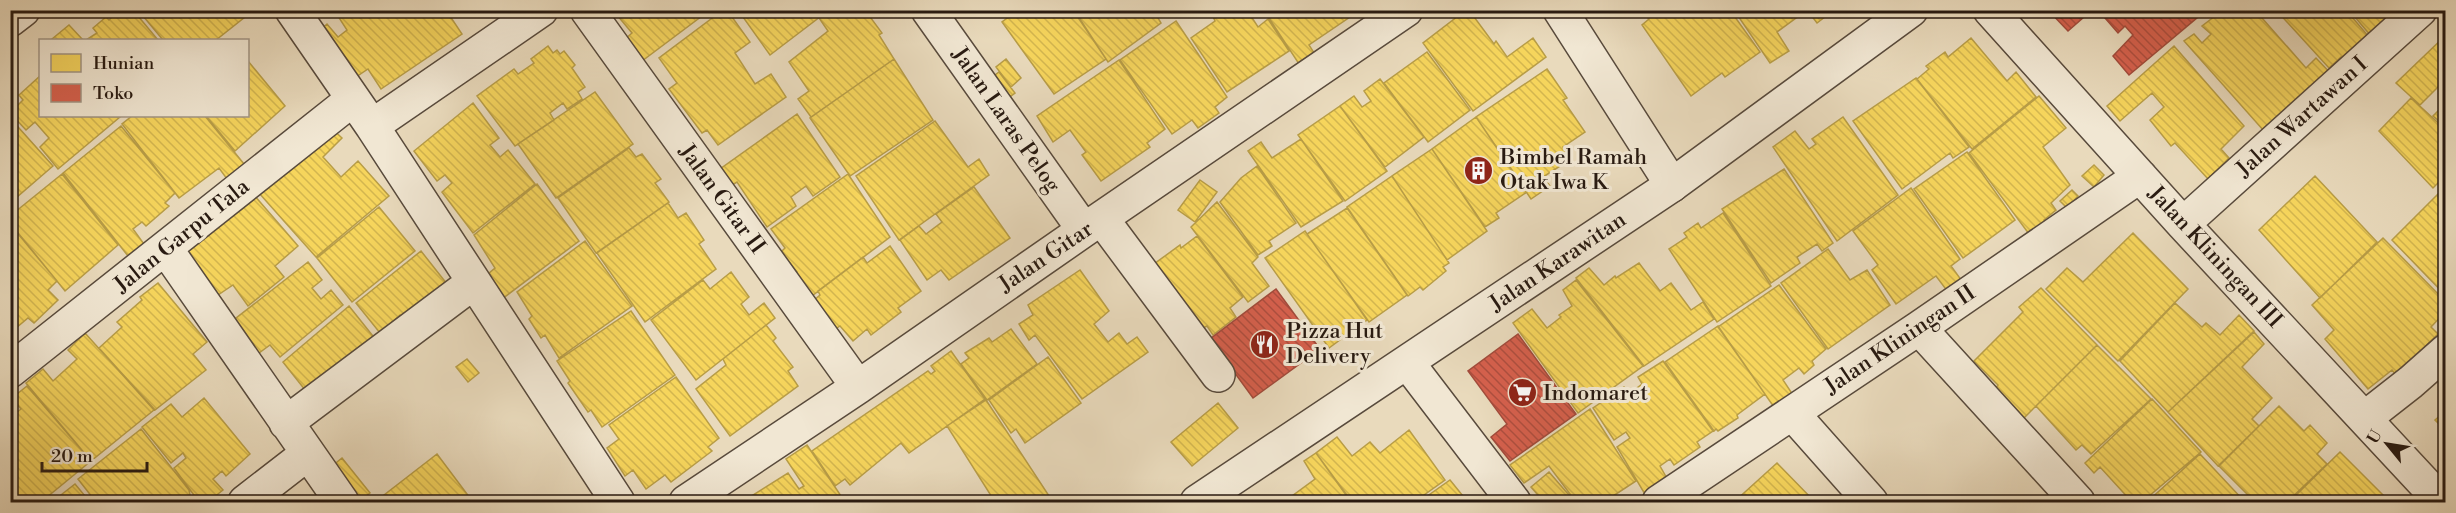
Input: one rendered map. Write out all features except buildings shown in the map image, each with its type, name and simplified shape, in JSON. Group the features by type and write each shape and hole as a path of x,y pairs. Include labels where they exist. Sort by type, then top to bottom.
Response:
{"street":[{"path":"10,20 23,10"},
{"path":"292,10 372,126 618,502"},
{"path":"372,126 541,10"},
{"name":"Jalan Gitar II","path":"587,10 858,387"},
{"name":"Jalan Gitar","path":"686,502 858,387 1406,10"},
{"path":"1560,10 1672,185"},
{"name":"Jalan Karawitan","path":"1197,502 1672,185 1911,10"},
{"name":"Jalan Kliningan III","path":"1990,10 2183,224 2442,502"},
{"name":"Jalan Wartawan I","path":"2183,224 2420,10"},
{"name":"Jalan Laras Pelog","path":"935,13 1093,224 1218,375"},
{"name":"Jalan Garpu Tala","path":"10,371 353,99"},
{"name":"Jalan Kliningan II","path":"1659,502 1919,328 2140,176"},
{"path":"166,249 342,502"},
{"path":"286,423 474,282"},
{"path":"1919,328 2078,502"},
{"path":"2366,418 2445,351"},
{"path":"1407,362 1514,502"},
{"path":"1792,413 1871,502"},
{"path":"244,502 308,454"}],"place":[{"name":"Bimbel Ramah Otak Iwa K","path":"1479,170"},
{"name":"Pizza Hut Delivery","path":"1265,344"},
{"name":"Indomaret","path":"1522,393"}]}
